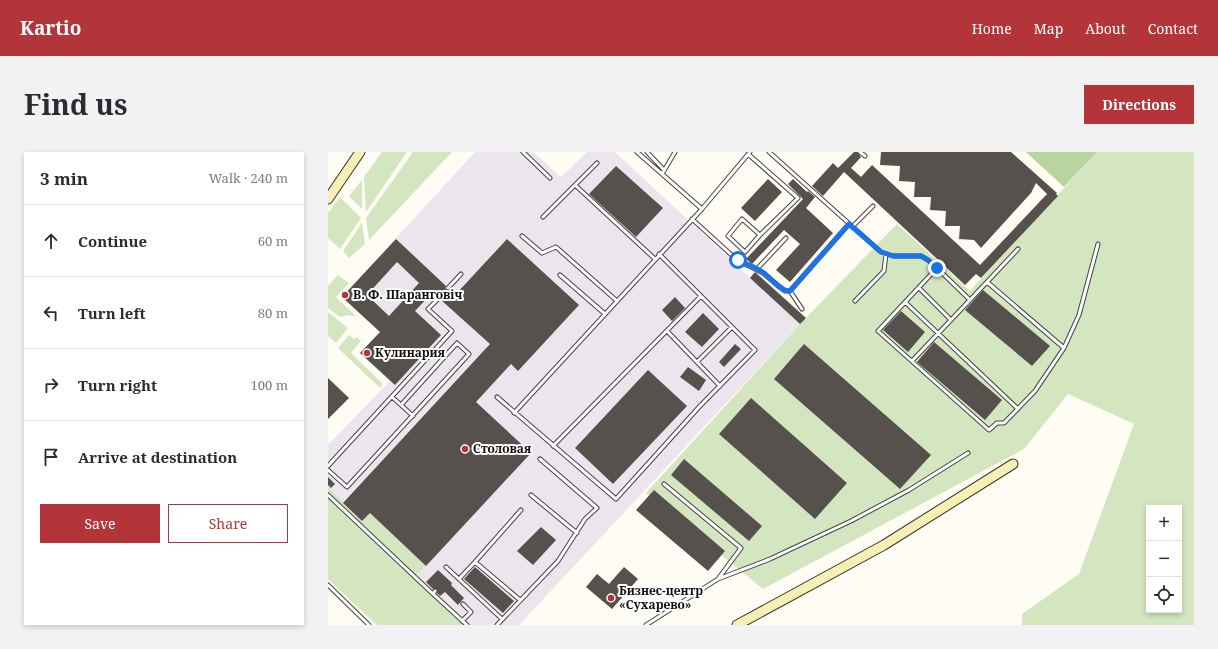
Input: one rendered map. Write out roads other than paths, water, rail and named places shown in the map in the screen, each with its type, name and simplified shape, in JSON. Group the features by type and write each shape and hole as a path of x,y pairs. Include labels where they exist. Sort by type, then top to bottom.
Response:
{"main road":[{"path":"328,199 360,152"},
{"path":"737,625 884,545 1013,464"}],"lane":[{"path":"523,152 550,178"},
{"path":"637,152 702,209"},
{"path":"647,152 664,170"},
{"path":"662,174 675,152"},
{"path":"769,152 881,252 893,256 921,256 937,268 970,300"},
{"path":"860,152 866,156"},
{"path":"514,413 702,209 749,153 798,198 760,235 745,252 728,236 742,219 760,235"},
{"path":"543,217 597,163"},
{"path":"575,185 655,259"},
{"path":"852,227 873,206"},
{"path":"692,219 738,260 763,273 781,289 790,291"},
{"path":"790,291 849,224"},
{"path":"522,236 542,253 556,247 617,301"},
{"path":"757,269 786,238"},
{"path":"937,268 878,331 989,430 997,423 1004,423 1035,391 1064,348 1079,315 1098,244"},
{"path":"912,361 1018,249"},
{"path":"497,397 616,500 720,386 755,350 659,254"},
{"path":"854,302 884,270 886,254"},
{"path":"448,288 461,274"},
{"path":"560,275 604,314"},
{"path":"987,282 1064,348"},
{"path":"919,288 951,320"},
{"path":"790,291 802,309"},
{"path":"553,446 702,296"},
{"path":"328,466 452,331 428,309 439,298"},
{"path":"905,302 1018,409"},
{"path":"697,362 732,327"},
{"path":"667,331 720,386"},
{"path":"328,470 347,487 469,354 457,343 401,405"},
{"path":"392,396 412,416"},
{"path":"646,625 718,579 770,559 851,521 909,490 968,453"},
{"path":"497,625 558,561 586,519 597,508 540,459"},
{"path":"664,484 741,548 718,579"},
{"path":"328,495 434,592 467,625"},
{"path":"531,495 577,533"},
{"path":"459,579 521,510"},
{"path":"475,562 520,600"},
{"path":"446,567 502,619"},
{"path":"328,584 369,625"},
{"path":"462,604 471,612 462,621"}],"place":[{"name":"В. Ф. Шаранговіч","path":"345,295"},
{"name":"Кулинария","path":"367,353"},
{"name":"Столовая","path":"465,449"},
{"name":"Бизнес-центр «Сухарево»","path":"611,598"}]}
